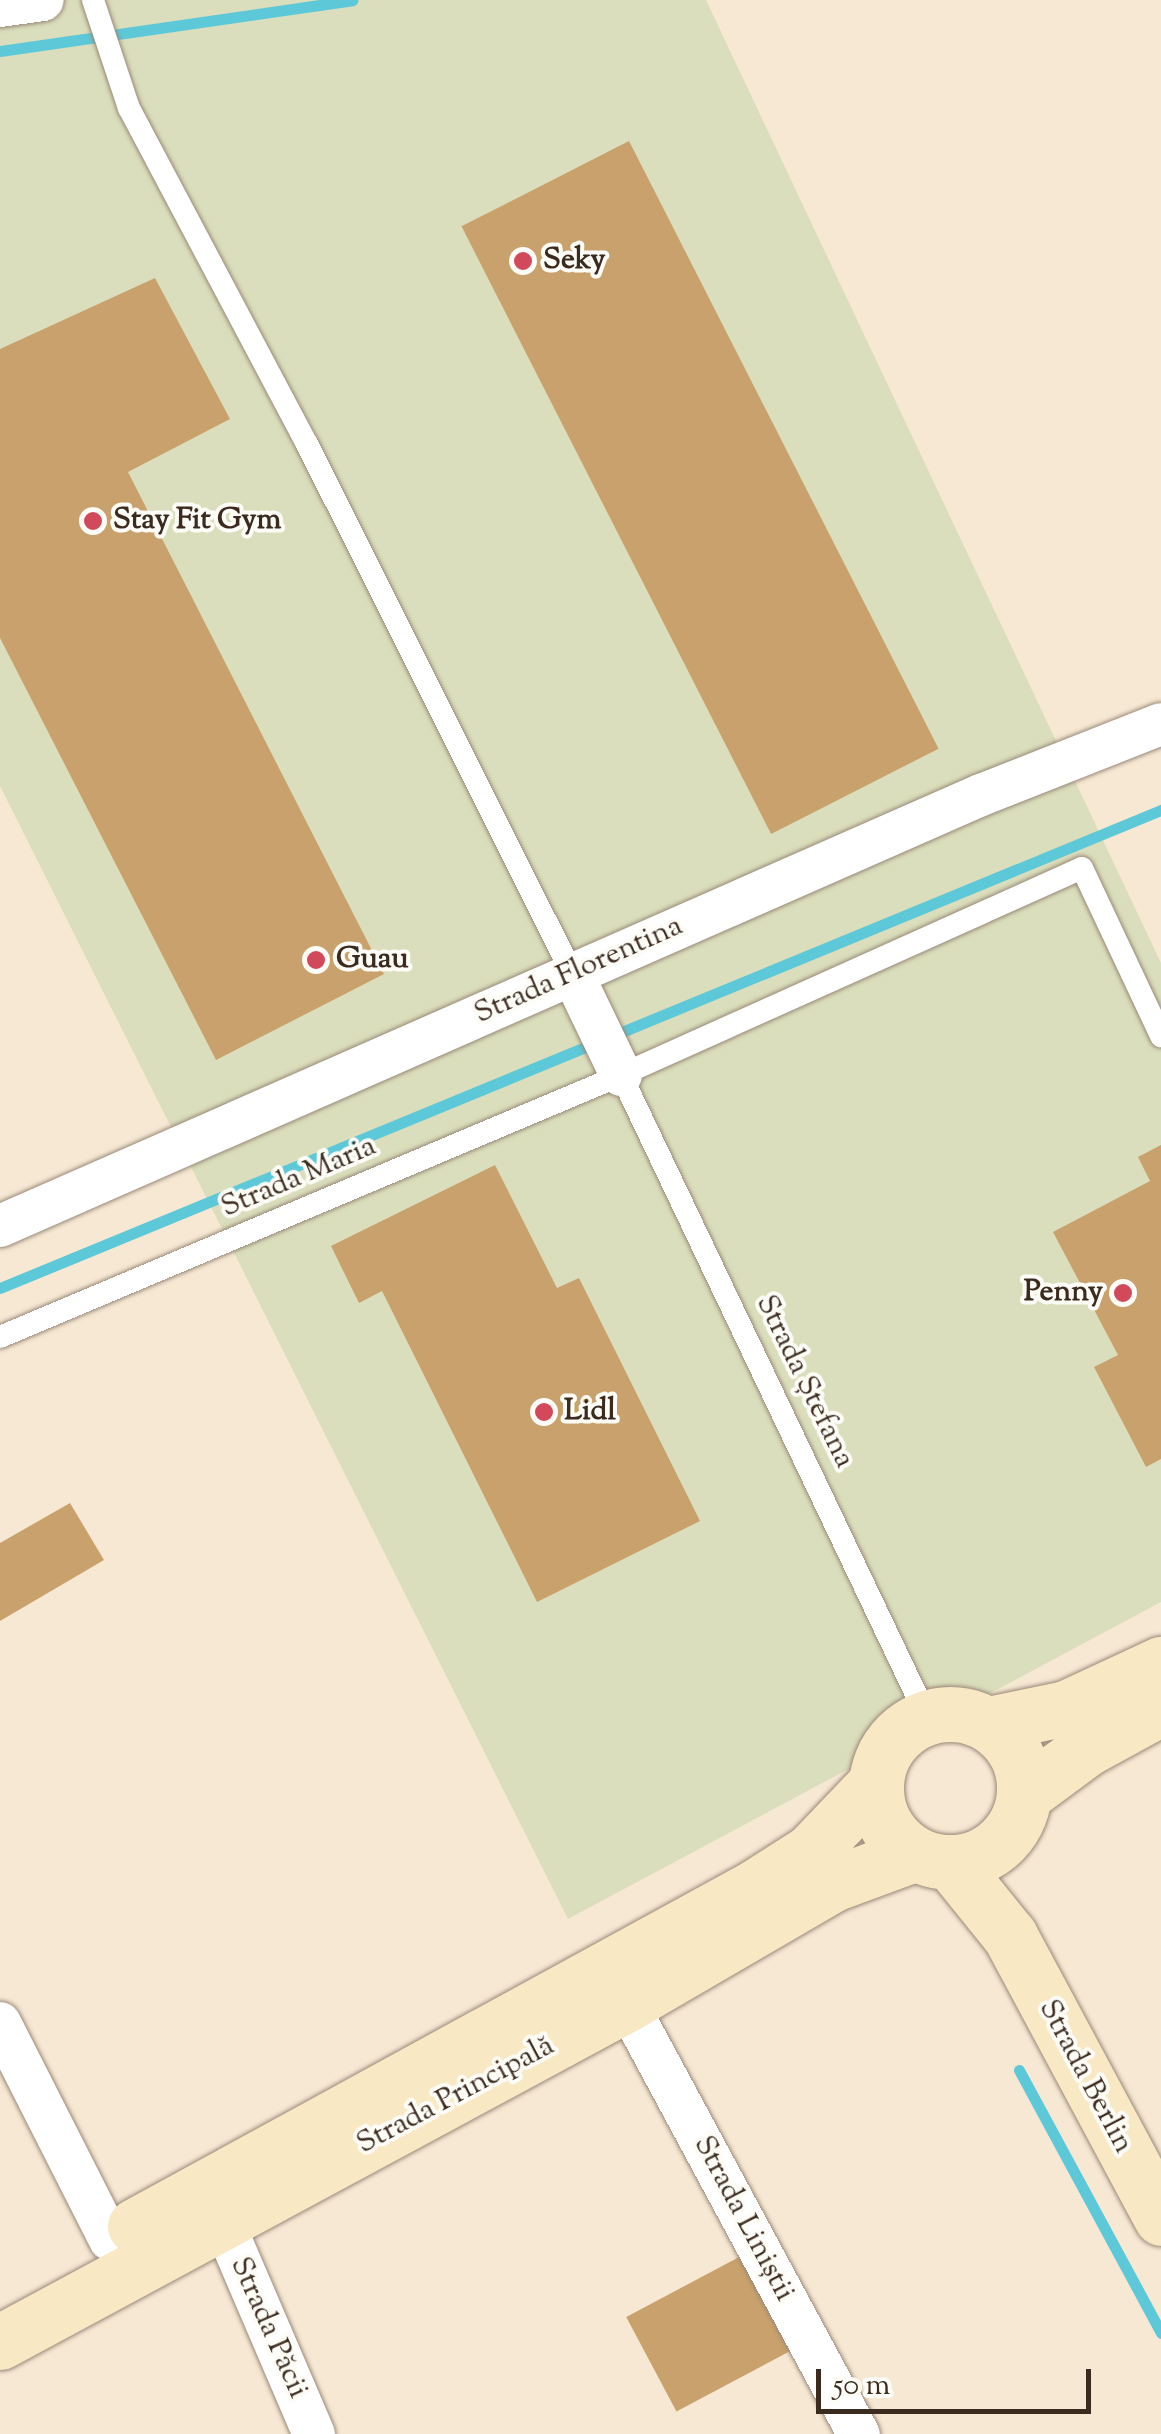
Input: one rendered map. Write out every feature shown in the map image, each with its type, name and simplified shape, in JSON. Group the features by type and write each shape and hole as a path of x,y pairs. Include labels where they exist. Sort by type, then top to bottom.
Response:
{"main road":[{"path":"1161,1664 1066,1708 989,1724 948,1713 927,1717 892,1742 876,1783 884,1824 933,1858 978,1857 1013,1818 1086,1750 1161,1708"},
{"path":"989,1724 1016,1754 1013,1818"},
{"name":"Strada Principală","path":"0,2299 755,1887 811,1851 876,1783"},
{"name":"Strada Berlin","path":"1010,1936 1013,1818"},
{"name":"Strada Berlin","path":"933,1858 1010,1936 1161,2218"},
{"name":"Strada Principală","path":"0,2342 626,2004 833,1884 933,1858"}],"street":[{"path":"0,6 43,0"},
{"name":"Strada Florentina","path":"0,1226 572,973 1161,724"},
{"path":"572,973 618,1068"},
{"name":"Strada Liniștii","path":"626,2004 859,2434"},
{"path":"0,2023 110,2240"},
{"name":"Strada Păcii","path":"223,2222 314,2434"}],"lane":[{"path":"95,7 109,60 572,973"},
{"name":"Strada Maria","path":"0,1337 1082,868 1161,1036"},
{"name":"Strada Ștefana","path":"618,1068 927,1717"}],"shaded area":[{"path":"43,0 706,0 1161,963 1161,1602 568,1919 0,786 0,6"}],"building":[{"path":"629,141 939,749 771,834 461,226"},
{"path":"155,278 230,419 128,472 384,974 216,1060 0,638 0,349"},
{"name":"Penny","path":"1161,1145 1161,1459 1146,1467 1094,1367 1118,1355 1053,1232 1150,1181 1138,1157"},
{"name":"Lidl","path":"495,1165 557,1288 579,1278 700,1521 537,1602 382,1291 359,1303 331,1246"},
{"path":"70,1503 104,1560 0,1621 0,1543"},
{"path":"741,2256 791,2350 676,2412 626,2317"}],"waterway":[{"path":"0,51 352,0"},
{"path":"0,1288 1161,810"},
{"path":"1019,2070 1161,2333"}],"place":[{"name":"Seky","path":"523,261"},
{"name":"Stay Fit Gym","path":"93,521"},
{"name":"Guau","path":"316,960"},
{"name":"Penny","path":"1123,1293"},
{"name":"Lidl","path":"544,1412"}]}
